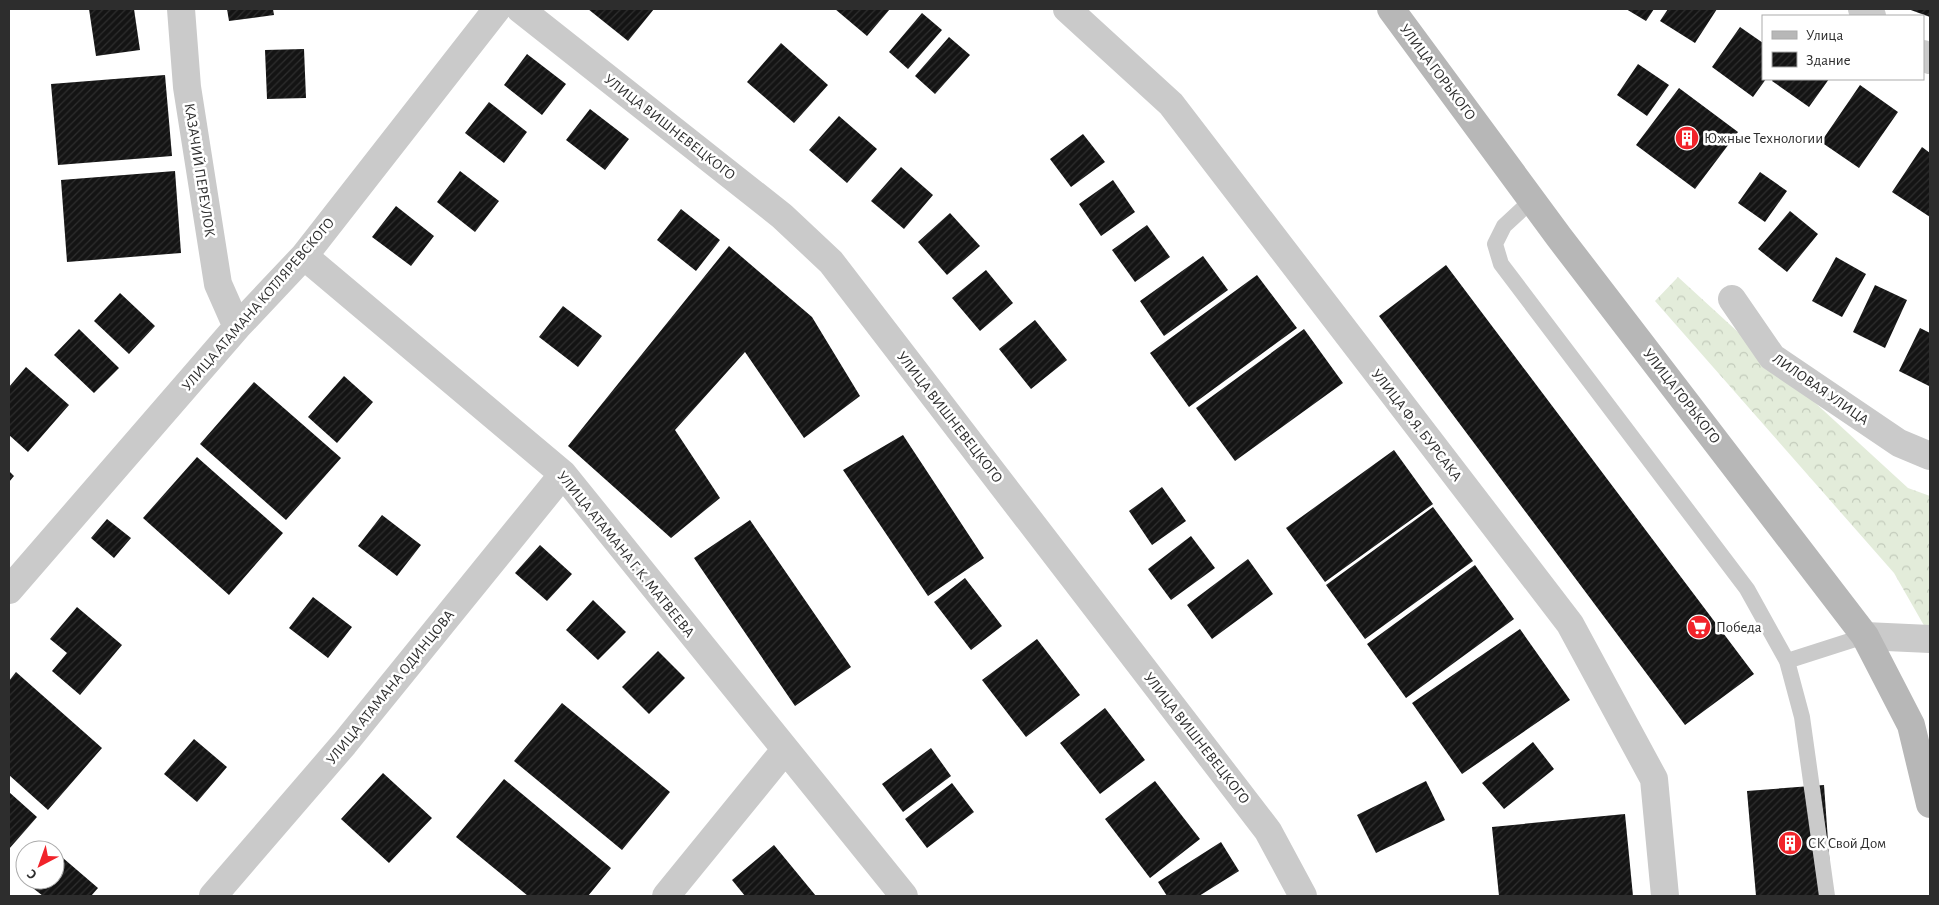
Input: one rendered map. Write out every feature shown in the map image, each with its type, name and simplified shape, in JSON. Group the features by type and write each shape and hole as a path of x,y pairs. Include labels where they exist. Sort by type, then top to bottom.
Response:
{"main road":[{"name":"УЛИЦА ГОРЬКОГО","path":"1390,9 1532,200 1865,636 1911,725 1930,804"}],"street":[{"name":"КАЗАЧИЙ ПЕРЕУЛОК","path":"181,9 187,87 218,284 237,328"},
{"name":"УЛИЦА АТАМАНА КОТЛЯРЕВСКОГО","path":"9,590 237,328 304,256 497,9"},
{"name":"УЛИЦА ВИШНЕВЕЦКОГО","path":"520,9 782,216 830,262 1268,830 1304,896"},
{"name":"УЛИЦА Ф.Я. БУРСАКА","path":"1067,9 1171,104 1570,624 1654,779 1665,896"},
{"name":"УЛИЦА АТАМАНА Г. К. МАТВЕЕВА","path":"304,256 563,474 904,896"},
{"name":"ЛИЛОВАЯ УЛИЦА","path":"1732,298 1772,357 1899,443 1930,456"},
{"name":"УЛИЦА АТАМАНА ОДИНЦОВА","path":"213,896 344,744 563,474"},
{"path":"1865,636 1930,639"},
{"path":"666,896 785,750"}],"lane":[{"path":"1532,200 1504,226 1495,244 1501,264 1747,589 1787,661 1802,717 1827,896"},
{"path":"1787,661 1865,636"}],"green space":[{"path":"1678,277 1908,488 1930,496 1930,636 1894,573 1655,301"}],"building":[{"path":"89,9 134,9 140,50 96,56"},
{"path":"227,9 273,9 274,15 229,21"},
{"path":"588,9 654,9 628,41"},
{"path":"835,9 890,9 867,36"},
{"path":"1626,9 1654,9 1646,21"},
{"path":"1668,9 1717,9 1695,43 1660,21"},
{"path":"1908,9 1930,9 1930,17"},
{"path":"922,13 942,30 908,69 889,52"},
{"path":"1740,27 1762,42 1762,80 1765,80 1753,97 1712,67"},
{"path":"949,37 970,55 935,94 915,76"},
{"path":"781,43 828,85 794,123 747,82"},
{"path":"304,49 306,98 267,99 265,50"},
{"path":"527,54 566,84 542,115 504,85"},
{"path":"1638,64 1669,85 1647,116 1617,95"},
{"path":"165,75 172,156 58,165 51,84"},
{"path":"1772,80 1828,80 1809,107"},
{"path":"1860,85 1898,112 1859,168 1821,142"},
{"name":"Южные Технологии","path":"1679,88 1738,132 1695,189 1636,145"},
{"path":"489,102 527,132 504,163 465,133"},
{"path":"590,109 629,139 605,170 566,140"},
{"path":"839,116 877,149 847,183 809,150"},
{"path":"1083,134 1105,162 1071,187 1050,159"},
{"path":"1922,147 1930,153 1930,217 1892,192"},
{"path":"901,167 933,195 904,229 871,201"},
{"path":"175,171 181,253 67,262 61,180"},
{"path":"460,171 499,201 475,232 437,202"},
{"path":"1760,172 1787,191 1765,222 1738,203"},
{"path":"1113,180 1135,212 1101,236 1079,204"},
{"path":"396,206 434,236 411,266 372,237"},
{"path":"681,209 720,240 696,271 657,240"},
{"path":"1790,211 1818,234 1787,272 1758,249"},
{"path":"950,213 980,246 947,275 918,242"},
{"path":"1147,225 1170,257 1135,282 1112,250"},
{"path":"729,246 812,317 860,396 804,438 745,352 675,430 720,498 671,538 568,446"},
{"path":"1203,256 1228,290 1164,336 1140,301"},
{"path":"1836,257 1866,274 1842,317 1812,301"},
{"path":"1446,265 1754,674 1685,725 1379,316"},
{"path":"986,270 1013,303 980,331 952,298"},
{"path":"1257,275 1297,328 1189,407 1150,353"},
{"path":"1875,285 1907,300 1885,348 1853,332"},
{"path":"120,293 155,326 129,354 94,321"},
{"path":"563,306 602,336 578,367 539,337"},
{"path":"1035,320 1067,360 1031,389 999,349"},
{"path":"1920,328 1930,333 1929,386 1899,371"},
{"path":"79,329 119,368 94,393 54,355"},
{"path":"1304,329 1343,383 1235,461 1196,408"},
{"path":"26,367 69,405 28,452 9,435 9,387"},
{"path":"344,376 373,402 337,443 308,417"},
{"path":"254,382 341,458 286,520 200,444"},
{"path":"903,435 984,558 928,596 843,470"},
{"path":"1394,450 1433,504 1325,582 1286,528"},
{"path":"197,457 283,533 229,595 143,518"},
{"path":"9,471 14,476 9,482"},
{"path":"1162,487 1186,521 1152,545 1129,511"},
{"path":"1433,507 1473,561 1365,639 1326,585"},
{"path":"382,515 421,545 397,576 358,546"},
{"path":"107,519 131,538 114,558 91,538"},
{"path":"750,520 851,667 795,706 694,558"},
{"path":"1191,536 1215,568 1171,600 1148,569"},
{"path":"540,545 572,574 547,601 515,573"},
{"path":"1248,559 1273,594 1212,639 1187,605"},
{"path":"1475,565 1514,619 1406,698 1367,644"},
{"path":"965,578 1002,626 971,650 934,602"},
{"path":"313,597 352,627 328,658 289,628"},
{"path":"593,600 626,632 598,660 566,630"},
{"path":"77,607 122,645 80,695 52,671 67,653 50,639"},
{"path":"1520,629 1570,700 1462,774 1412,703"},
{"path":"1037,639 1080,695 1026,737 982,680"},
{"path":"658,651 685,678 649,714 622,687"},
{"path":"16,672 102,748 48,810 9,775 9,681"},
{"path":"562,703 670,792 622,850 514,761"},
{"path":"1105,708 1145,760 1100,794 1060,743"},
{"path":"194,739 227,767 197,802 164,774"},
{"path":"1533,742 1554,769 1504,809 1482,783"},
{"path":"931,748 951,776 903,812 882,784"},
{"path":"383,773 432,818 389,863 341,819"},
{"path":"504,779 611,868 588,896 528,896 456,837"},
{"path":"1155,781 1200,839 1150,878 1105,819"},
{"path":"1426,781 1445,820 1376,853 1357,815"},
{"path":"952,783 974,812 927,848 905,819"},
{"name":"СК Свой Дом","path":"1824,785 1832,896 1756,896 1747,791"},
{"path":"9,792 37,817 9,849"},
{"path":"1625,814 1633,896 1499,896 1492,827"},
{"path":"1221,842 1239,871 1199,896 1167,896 1158,882"},
{"path":"774,845 816,896 745,896 732,880"},
{"path":"65,860 98,888 91,896 43,896 35,890 65,890"}],"place":[{"name":"Южные Технологии","path":"1687,138"},
{"name":"Победа","path":"1699,627"},
{"name":"СК Свой Дом","path":"1790,843"}]}
